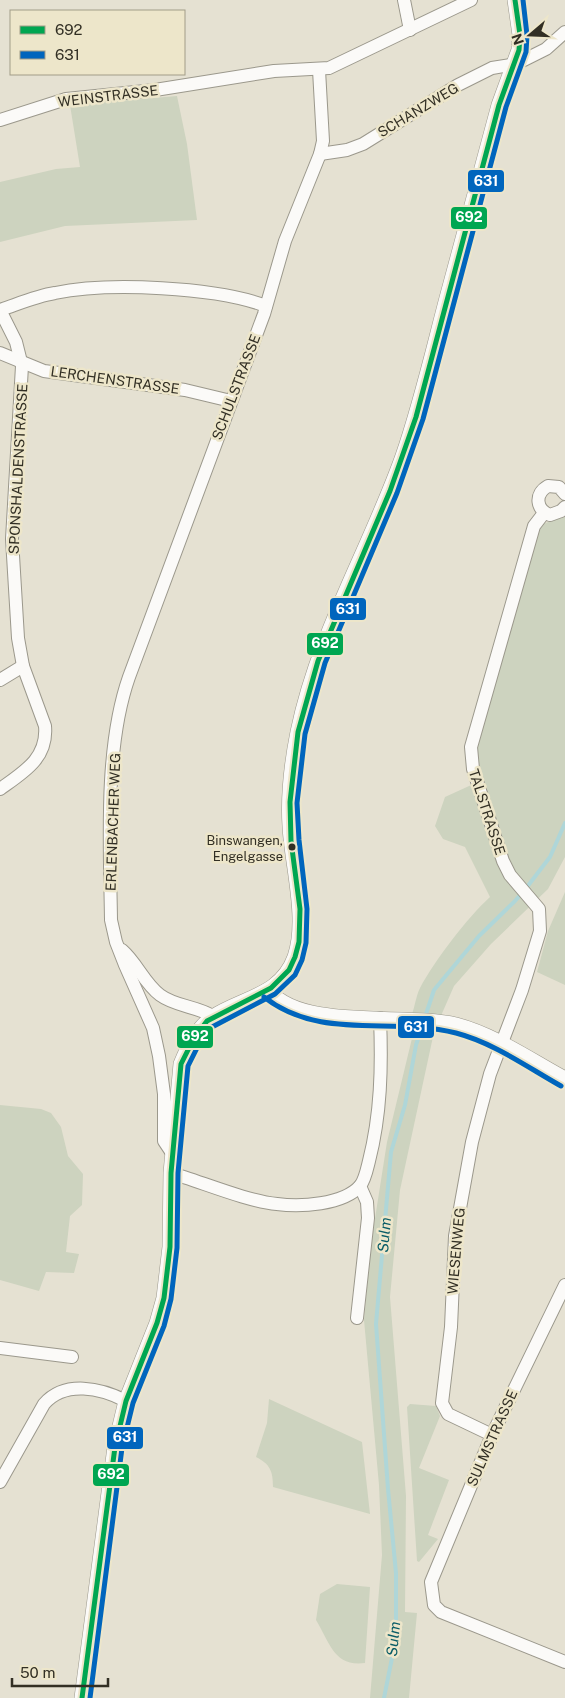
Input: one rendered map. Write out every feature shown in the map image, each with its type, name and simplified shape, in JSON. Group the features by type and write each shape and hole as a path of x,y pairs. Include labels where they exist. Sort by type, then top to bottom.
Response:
{"street":[{"path":"404,0 410,30"},
{"name":"WEINSTRASSE","path":"0,120 66,99 155,90 274,71 319,70 343,63 470,0"},
{"path":"82,1698 109,1481 126,1401 157,1323 164,1298 170,1247 171,1173 181,1064 188,1048 200,1031 214,1017 269,991 280,982 296,956 299,939 299,912 289,806 298,733 315,670 387,500 404,454 499,105 516,64 520,35 515,0"},
{"name":"SCHANZWEG","path":"320,154 340,152 363,144 458,85 492,68 516,64 546,49 565,32"},
{"name":"SCHULSTRASSE","path":"122,699 202,475 266,306 285,241 320,154 323,141 319,70"},
{"path":"0,310 53,293 81,289 113,288 217,294 247,299 266,306"},
{"name":"SPONSHALDENSTRASSE","path":"0,310 16,342 21,362 22,384 12,539 18,638 23,666 45,726 44,744 33,765 0,788"},
{"name":"LERCHENSTRASSE","path":"0,353 44,371 185,390 231,401"},
{"path":"564,491 553,486 543,489 539,494 538,502 544,513 556,514 565,507"},
{"name":"TALSTRASSE","path":"500,1043 522,990 540,930 539,909 510,875 503,861 472,769 471,747 534,526 544,513"},
{"path":"0,680 23,666"},
{"name":"ERLENBACHER WEG","path":"122,699 112,774 111,920 117,945 153,1028 164,1094 164,1141 174,1156"},
{"name":"ERLENBACHER WEG","path":"117,945 160,994 172,1002 206,1011 214,1017"},
{"path":"269,991 284,1004 311,1014 415,1019 458,1026 500,1043 565,1079"},
{"path":"171,1173 276,1204 311,1205 332,1201 360,1186 373,1146 382,1083 380,1018"},
{"name":"WIESENWEG","path":"492,1435 448,1414 442,1403 451,1327 455,1236 460,1200 486,1089 500,1043"},
{"path":"357,1318 368,1218 366,1202 360,1186"},
{"name":"SULMSTRASSE","path":"565,1285 492,1435 431,1582 434,1605 440,1612 565,1662"},
{"path":"0,1348 72,1357"},
{"path":"0,1482 44,1404 52,1396 62,1391 93,1389 126,1401"}],"green space":[{"path":"177,96 187,144 197,220 65,226 0,242 0,182 56,169 80,167 70,105"},
{"path":"565,515 565,857 548,889 491,944 454,986 440,1018 412,1014 417,994 434,965 462,928 490,897 465,847 443,839 435,826 445,797 480,781 475,747 536,527"},
{"path":"565,892 565,985 537,972 548,931"},
{"path":"414,1030 434,1032 400,1190 390,1297 406,1496 405,1612 417,1613 409,1698 370,1698 382,1555 379,1485 364,1320 371,1244 387,1142"},
{"path":"0,1105 41,1109 51,1113 61,1127 68,1156 83,1174 82,1205 70,1216 66,1252 79,1254 74,1273 46,1272 39,1291 0,1280"},
{"path":"269,1399 362,1442 370,1514 273,1487 268,1465 256,1457 267,1423"},
{"path":"410,1404 436,1406 440,1416 419,1468 449,1480 428,1535 438,1539 419,1562 417,1561 407,1407"},
{"path":"337,1584 370,1587 365,1663 346,1661 334,1652 316,1620 320,1594"}],"waterway":[{"name":"Sulm","path":"425,1017 434,990 479,936 527,887 550,857 565,823"},
{"name":"Sulm","path":"384,1698 396,1638 396,1573 376,1324 391,1152 405,1105 416,1045 423,1024"}],"transit line":[{"name":"692","path":"82,1698 115,1447 126,1401 157,1323 164,1298 170,1247 171,1173 181,1064 194,1038 207,1021 271,988 289,970 295,957 299,942 300,909 291,841 290,802 298,732 318,661 390,491 416,417 499,105 519,50 520,35 515,0"},
{"name":"631","path":"90,1698 122,1448 133,1403 164,1326 171,1299 177,1248 178,1173 188,1066 200,1042 212,1027 275,994 295,975 302,960 306,943 307,909 297,803 305,734 325,663 397,493 423,419 506,107 526,52 527,35 523,0"},
{"name":"631","path":"264,997 286,1011 309,1019 333,1024 431,1028 470,1037 497,1049 561,1086"}],"place":[{"name":"Binswangen, Engelgasse","path":"292,847"}]}
